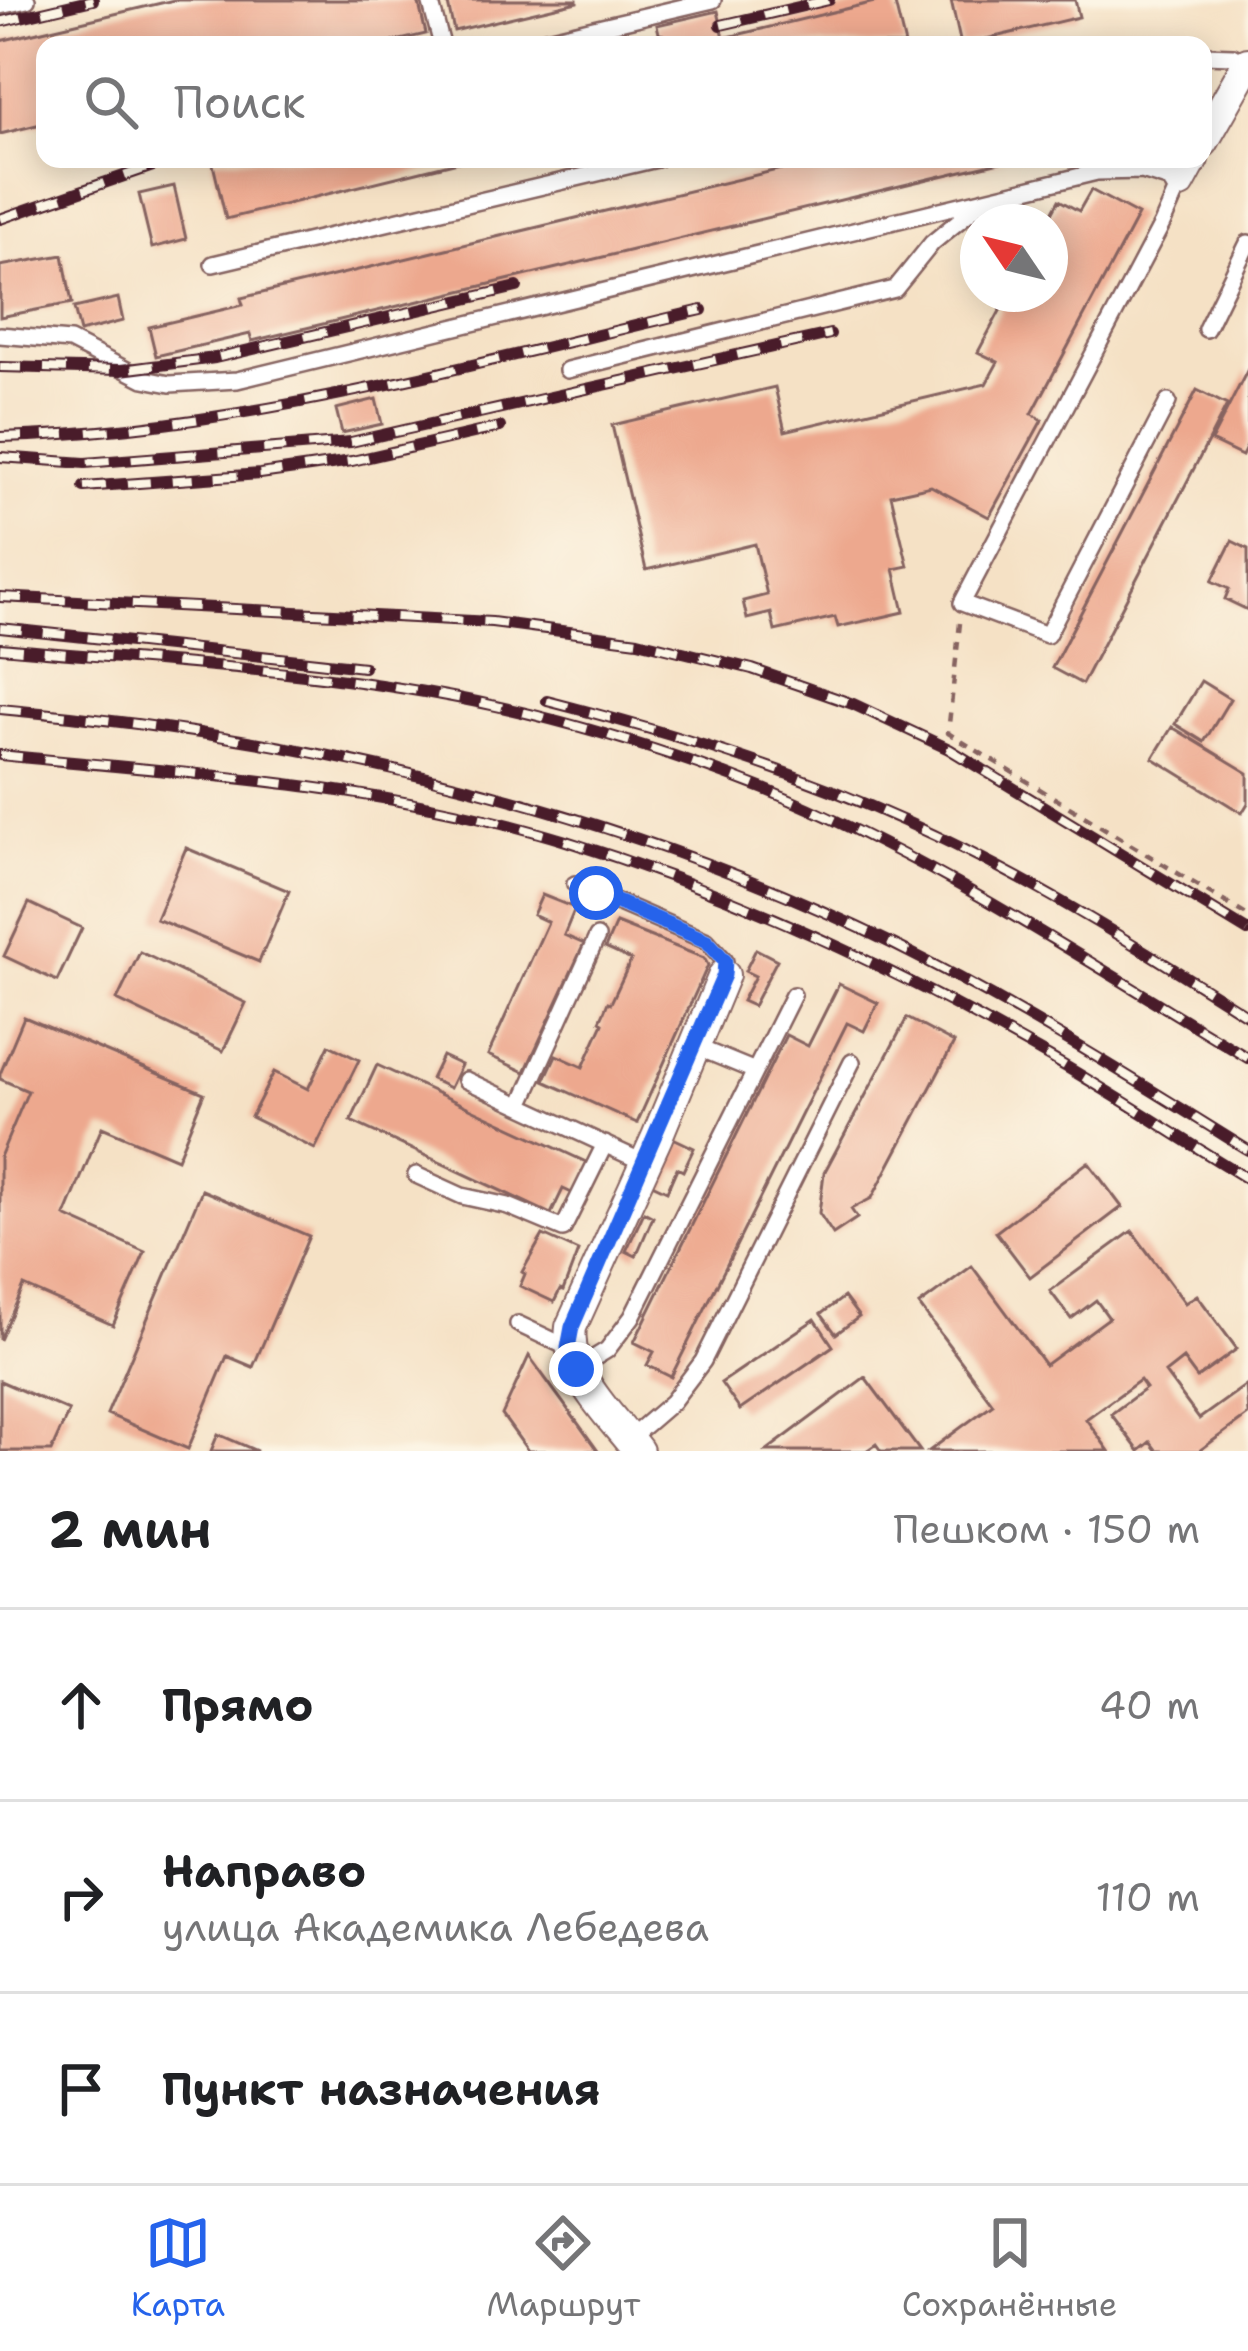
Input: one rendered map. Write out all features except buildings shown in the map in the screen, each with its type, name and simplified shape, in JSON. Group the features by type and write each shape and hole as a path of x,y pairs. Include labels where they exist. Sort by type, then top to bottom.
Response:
{"street":[{"path":"1212,126 1248,63"},
{"path":"633,1445 572,1359 572,1327 724,975"}],"lane":[{"path":"0,6 27,0"},
{"path":"430,0 440,36"},
{"path":"559,36 713,0"},
{"path":"1212,55 1233,56 1248,63"},
{"path":"213,264 619,168"},
{"path":"0,335 70,341 144,380 170,384 237,380 990,195 1119,170 1187,171 962,603 1047,635 1168,402"},
{"path":"567,370 895,290 932,243 990,195"},
{"path":"1206,329 1248,243"},
{"path":"575,884 707,941 725,961 724,975"},
{"path":"520,1105 597,937"},
{"path":"518,1324 572,1359 607,1350 632,1317 793,995"},
{"path":"694,1046 755,1071"},
{"path":"633,1445 703,1361 852,1062"},
{"path":"466,1080 645,1163"},
{"path":"416,1175 462,1196 508,1207 562,1229 604,1144"}],"path":[{"path":"962,603 948,733 1248,916"}],"railway":[{"path":"0,22 93,0"},
{"path":"721,25 829,0"},
{"path":"0,219 147,168"},
{"path":"0,367 121,370 215,358 517,287"},
{"path":"0,437 89,432 266,408 354,392 702,310"},
{"path":"0,457 85,463 351,442 830,334"},
{"path":"84,487 260,474 352,461 500,427"},
{"path":"0,597 492,622 638,641 752,669 853,704 949,749 1248,931"},
{"path":"0,628 364,667"},
{"path":"0,648 373,684 530,714 666,753 764,789 890,847 1011,914 1248,1058"},
{"path":"547,701 728,753 904,821 1036,888 1248,1016"},
{"path":"0,709 115,721 345,759 569,817 680,854 787,896 939,967 1248,1150"},
{"path":"0,755 285,784 427,806 627,861 748,907 925,990 1065,1066 1248,1179"}],"route":[{"path":"576,1369 568,1348 572,1327 657,1136 724,975 725,961 707,941 596,893"}]}
